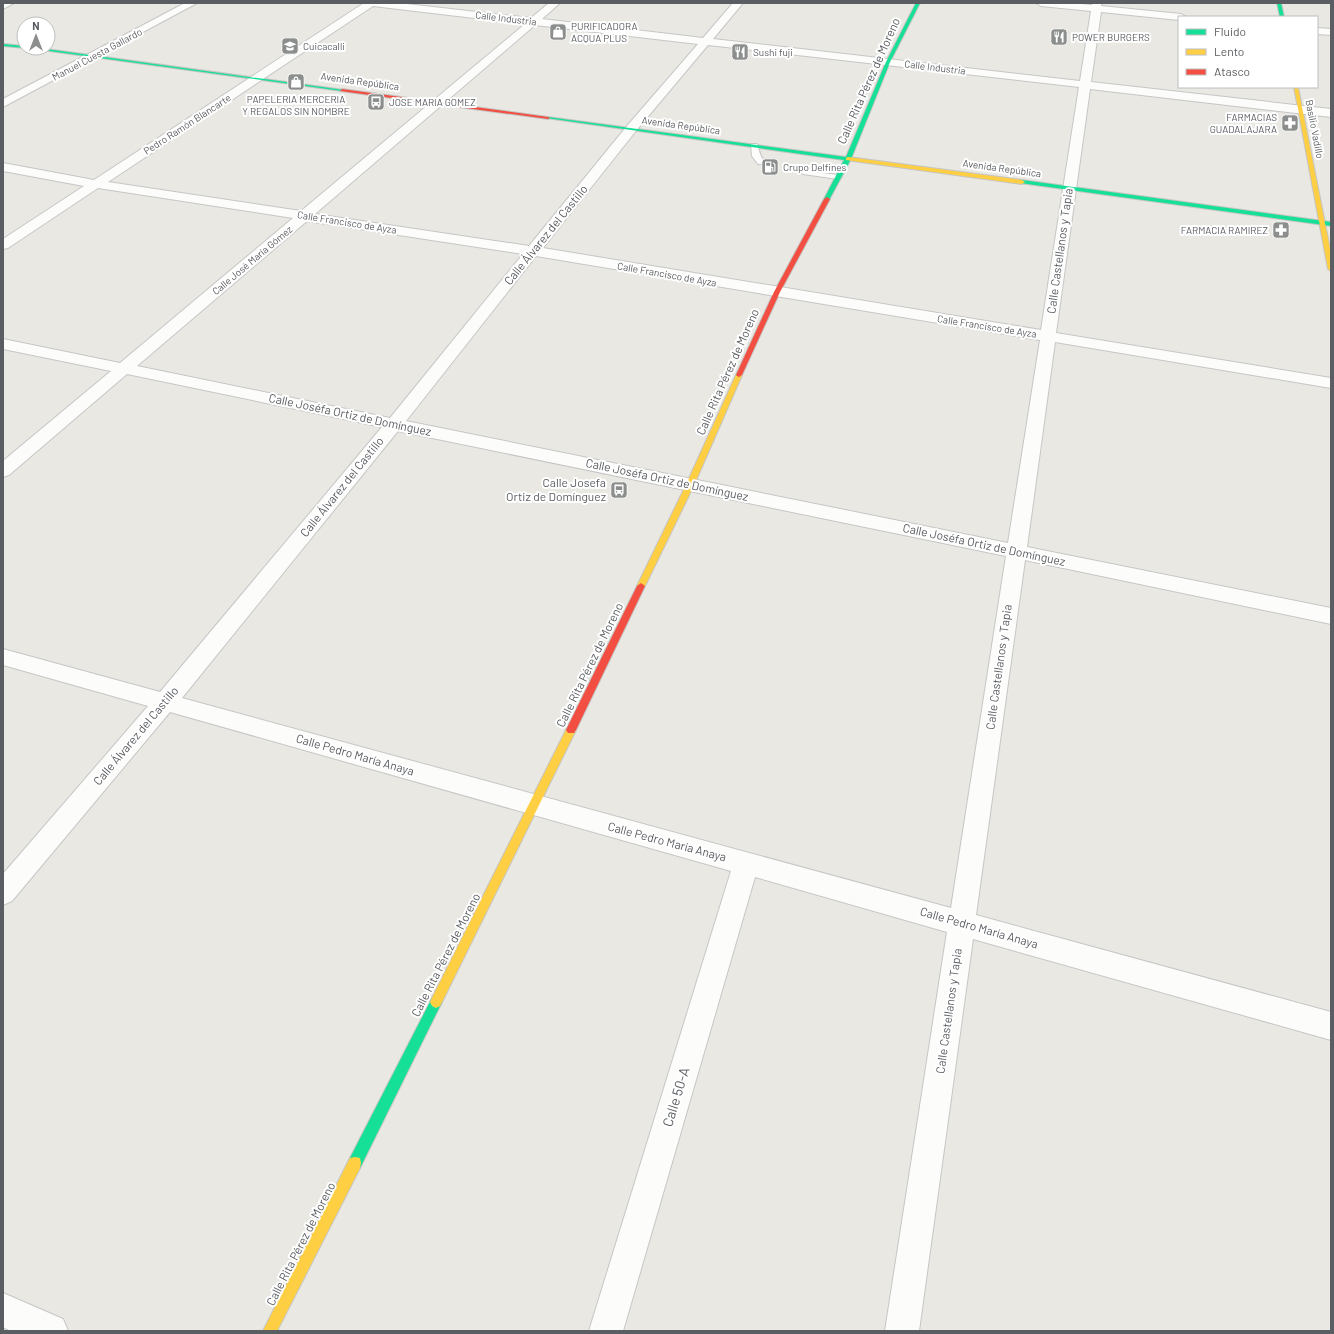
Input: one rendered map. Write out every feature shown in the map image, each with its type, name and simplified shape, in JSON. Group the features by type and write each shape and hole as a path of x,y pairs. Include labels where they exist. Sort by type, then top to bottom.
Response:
{"street":[{"path":"3,6 9,3"},
{"name":"Manuel Cuesta Gallardo","path":"3,104 192,3"},
{"name":"Calle Industria","path":"372,3 1331,113"},
{"name":"Pedro Ramón Blancarte","path":"3,245 372,3"},
{"name":"Calle José María Gómez","path":"3,471 555,3"},
{"name":"Calle Álvarez del Castillo","path":"3,893 165,702 394,424 631,129 738,3"},
{"name":"Calle Rita Pérez de Moreno","path":"270,1331 535,805 690,485 777,292 848,158 888,62 918,3"},
{"path":"1041,3 1097,6 1178,17"},
{"path":"1279,3 1282,16"},
{"name":"Calle Castellanos y Tapia","path":"902,1331 1097,6"},
{"path":"1318,30 1331,32"},
{"path":"3,45 16,46"},
{"name":"Avenida República","path":"56,51 1327,223"},
{"name":"Basilio Vadillo","path":"1296,88 1327,223 1331,269"},
{"name":"Calle Francisco de Ayza","path":"3,167 96,184 532,251 1331,383"},
{"name":"Calle Joséfa Ortiz de Domínguez","path":"3,344 1331,616"},
{"name":"Calle Pedro María Anaya","path":"3,658 1331,1026"},
{"name":"Calle 50-A","path":"606,1331 746,863"},
{"path":"3,1310 51,1331"}],"lane":[{"path":"754,146 756,156 761,162"},
{"path":"803,172 838,177"}],"traffic: fast":[{"path":"827,199 848,158 888,62 918,3"},
{"path":"1279,3 1282,16"},
{"path":"3,45 16,46"},
{"path":"56,52 342,90"},
{"path":"548,118 848,159"},
{"path":"1022,182 1331,224"},
{"path":"355,1163 436,1002"}],"traffic: slow":[{"path":"1296,88 1331,269"},
{"path":"848,159 1022,182"},
{"path":"641,586 690,485 739,375"},
{"path":"436,1002 571,730"},
{"path":"270,1331 355,1163"}],"traffic: jam":[{"path":"342,90 548,118"},
{"path":"739,375 777,292 827,199"},
{"path":"571,730 641,586"}],"place":[{"name":"PURIFICADORA ACQUA PLUS","path":"558,32"},
{"name":"POWER BURGERS","path":"1059,37"},
{"name":"Cuicacalli","path":"290,46"},
{"name":"Sushi fuji","path":"740,52"},
{"name":"PAPELERIA MERCERIA Y REGALOS SIN NOMBRE","path":"296,82"},
{"name":"JOSE MARIA GOMEZ","path":"376,102"},
{"name":"FARMACIAS GUADALAJARA","path":"1290,123"},
{"name":"Crupo Delfines","path":"770,167"},
{"name":"FARMACIA RAMIREZ","path":"1281,230"},
{"name":"Calle Josefa Ortiz de Domínguez","path":"619,490"}]}
